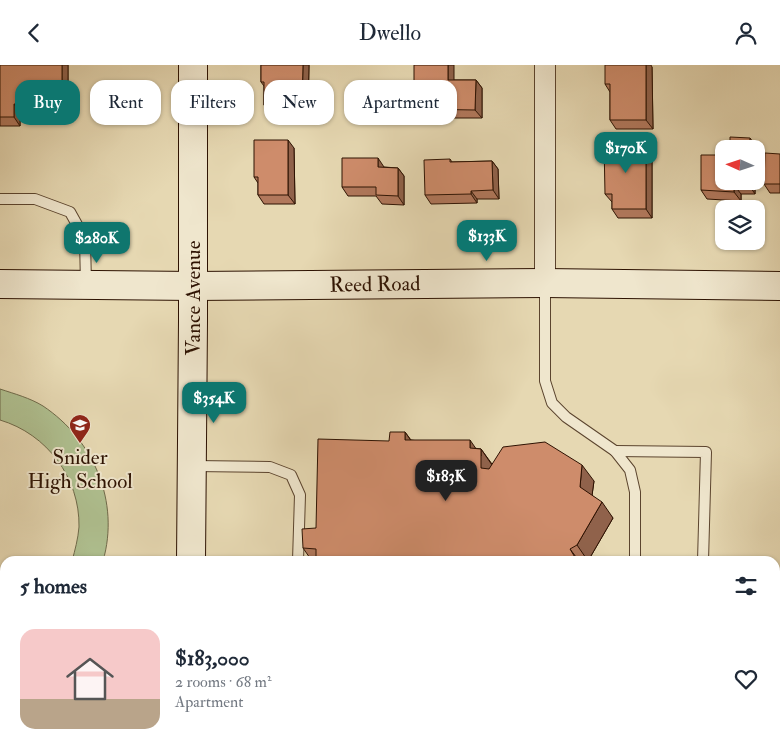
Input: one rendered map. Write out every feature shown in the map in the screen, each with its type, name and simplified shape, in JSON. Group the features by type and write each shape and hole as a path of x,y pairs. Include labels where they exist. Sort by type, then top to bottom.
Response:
{"main road":[{"name":"Vance Avenue","path":"191,556 193,65"},
{"name":"Reed Road","path":"0,284 193,286 545,283 780,286"}],"street":[{"path":"545,283 546,65"}],"lane":[{"path":"0,199 35,199 70,211 85,239 86,286"},
{"path":"545,283 545,381 552,403 566,417 615,451 630,470 635,492 634,556"},
{"path":"615,451 706,452 703,556"},
{"path":"192,466 270,467 291,475 300,495 298,556"}],"green space":[{"path":"0,389 28,398 43,406 61,420 76,436 89,454 105,495 108,517 104,556 73,556 79,527 78,509 67,475 58,460 46,447 17,427 0,420"}],"building":[{"path":"0,65 62,65 62,80 15,80 14,117 0,117"},
{"path":"261,65 303,65 303,80 264,80 264,82 261,82"},
{"path":"414,65 448,65 448,80 414,80"},
{"path":"605,65 646,65 646,120 610,120 610,84 605,84"},
{"path":"457,80 476,80 475,110 457,110"},
{"path":"730,137 750,138 750,140 730,140"},
{"path":"254,140 288,140 288,195 258,195 258,177 254,177"},
{"path":"604,142 646,142 646,209 612,209 612,194 605,194"},
{"path":"765,153 780,154 780,184 765,184"},
{"path":"701,155 715,155 715,190 734,190 734,192 701,190"},
{"path":"342,158 378,158 378,167 398,168 398,196 376,195 376,187 342,187"},
{"path":"450,159 450,162 492,161 493,190 471,191 471,194 425,195 424,160"},
{"path":"390,432 405,432 405,440 470,440 470,448 481,449 481,468 489,469 503,447 545,442 582,465 580,487 602,502 577,545 570,549 574,556 316,556 316,549 303,548 302,529 316,528 318,439 389,441"}],"place":[{"name":"Snider High School","path":"80,444"}]}
